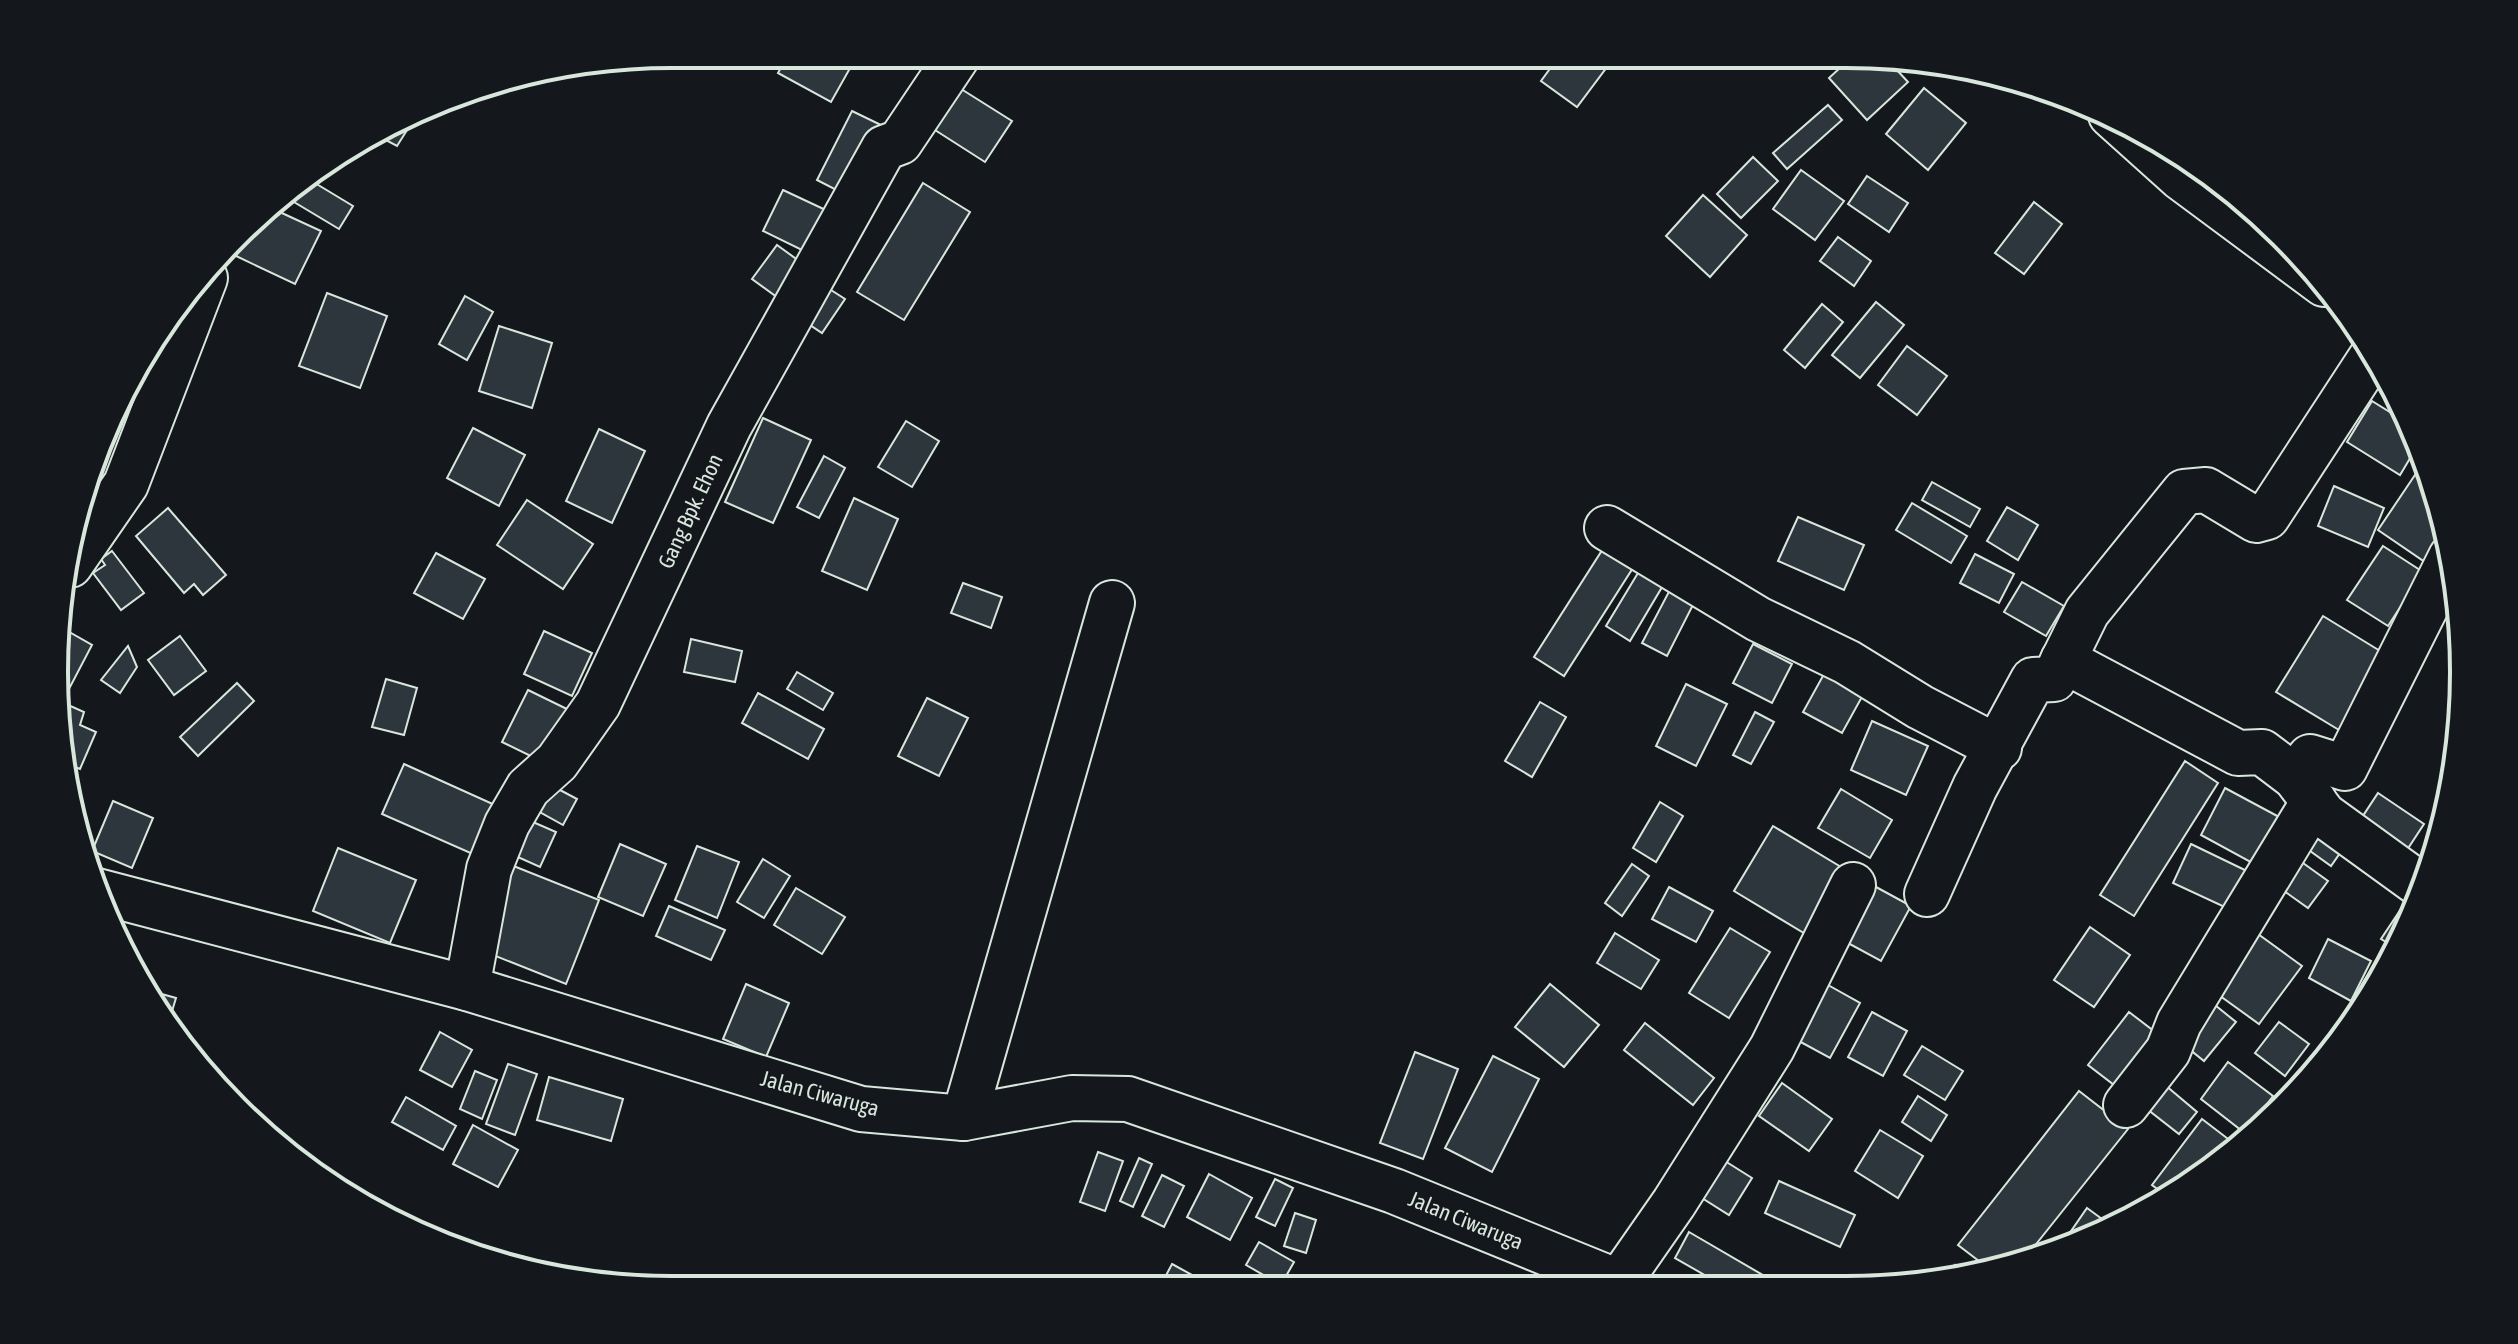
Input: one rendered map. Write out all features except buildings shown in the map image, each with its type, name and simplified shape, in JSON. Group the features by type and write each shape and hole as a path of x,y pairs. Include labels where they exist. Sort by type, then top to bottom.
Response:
{"street":[{"name":"Gang Bpk. Ehon","path":"467,988 489,869 507,824 528,788 557,762 598,704 729,426 884,148 900,142 950,68"},
{"path":"81,549 126,484 189,309"},
{"path":"1927,894 1975,787 1999,748 2033,680 2054,679 2087,612 2184,492 2206,490 2256,520 2267,517 2366,365"},
{"path":"1607,528 1758,619 1847,662 1920,707 1999,748"},
{"path":"2126,1105 2168,1051 2179,1023 2304,789 2310,757 2345,768 2442,575"},
{"path":"964,1118 1112,603"},
{"path":"2063,660 2238,753 2262,752 2304,789 2324,815 2413,879"},
{"path":"1628,1276 1772,1048 1853,885"},
{"name":"Jalan Ciwaruga","path":"111,895 467,988 861,1109 964,1118 1072,1098 1128,1099 1394,1191 1603,1276"}]}
